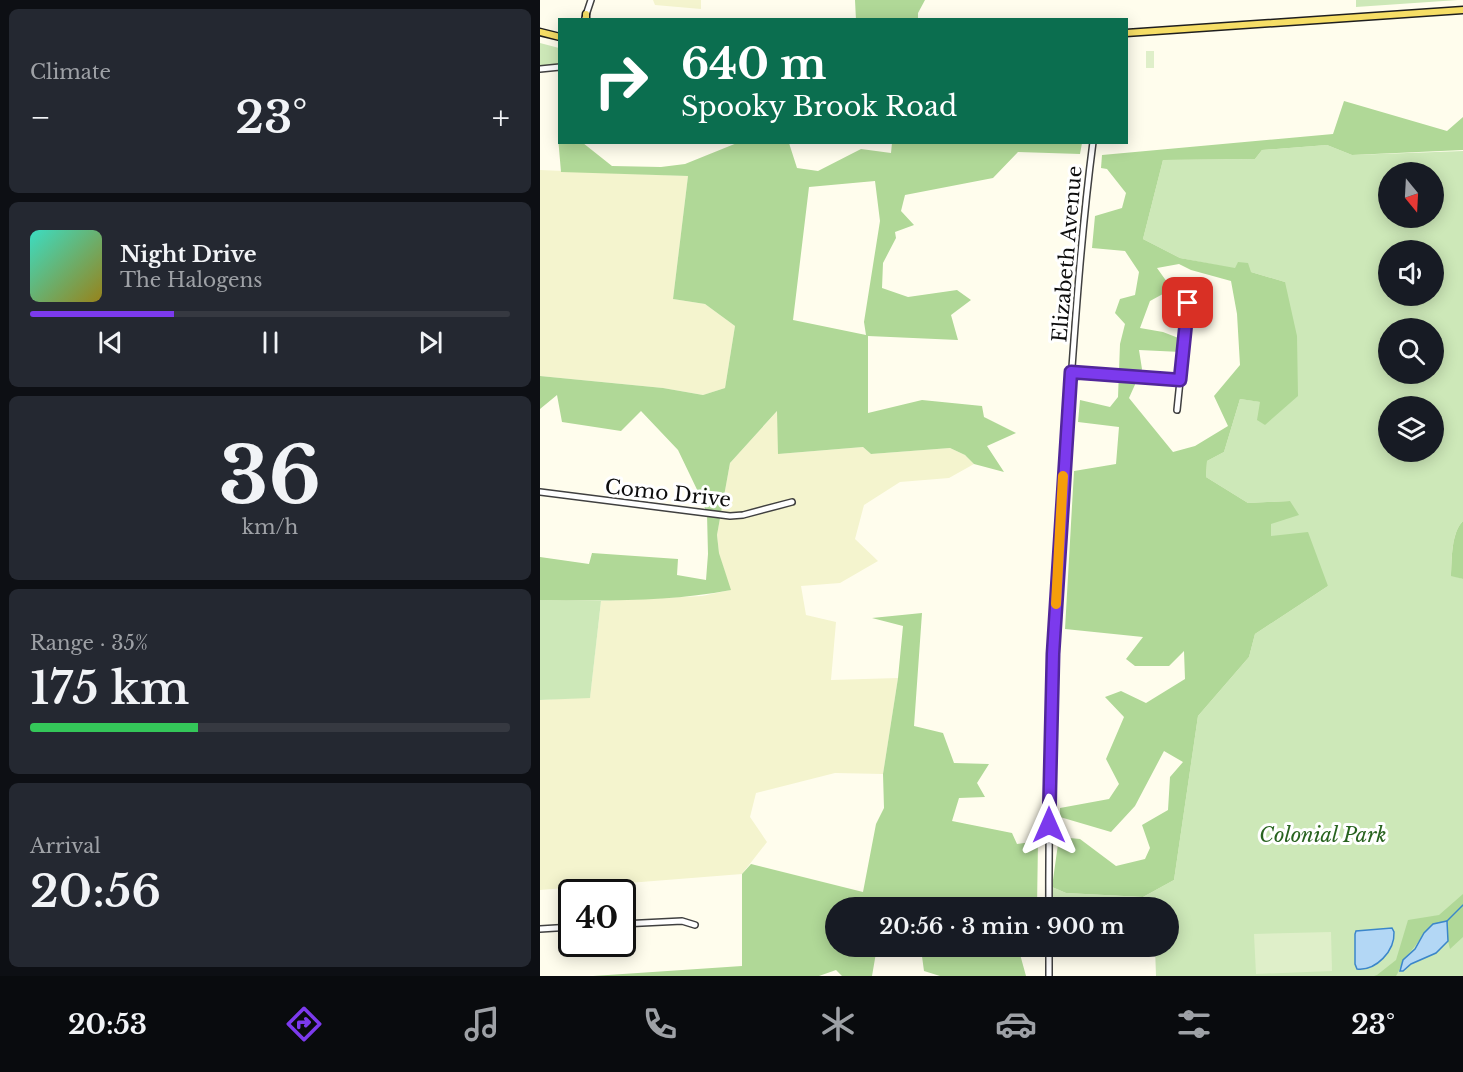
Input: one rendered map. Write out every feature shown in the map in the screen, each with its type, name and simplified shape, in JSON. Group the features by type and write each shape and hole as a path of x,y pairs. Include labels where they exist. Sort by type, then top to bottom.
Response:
{"main road":[{"path":"1128,33 1463,10"},
{"path":"540,32 558,36"}],"street":[{"path":"585,18 591,0"},
{"path":"540,69 558,67"},
{"name":"Elizabeth Avenue","path":"1049,897 1049,770 1053,654 1071,372 1093,144"},
{"path":"1177,410 1188,303"},
{"path":"1071,372 1180,380"},
{"name":"Como Drive","path":"540,492 730,516 743,515 792,502"},
{"path":"636,923 682,921 695,925"},
{"path":"540,929 558,928"},
{"path":"1049,957 1049,976"}],"green space":[{"path":"653,0 701,0 701,9 655,5"},
{"path":"855,0 925,0 918,13 918,18 856,18"},
{"path":"1356,0 1458,0 1356,7"},
{"path":"540,43 558,48 558,65 540,68"},
{"path":"1146,51 1154,51 1154,68 1146,68"},
{"path":"1344,101 1447,131 1463,117 1463,150 1352,155 1327,145 1262,150 1255,159 1163,160 1143,239 1180,258 1235,268 1238,262 1248,263 1251,272 1285,282 1297,336 1298,396 1265,425 1257,420 1260,402 1240,399 1224,452 1207,461 1206,477 1248,503 1290,501 1299,515 1271,524 1271,536 1308,532 1328,586 1255,634 1249,657 1198,716 1174,880 1143,897 1066,893 1052,887 1059,837 1080,839 1116,866 1145,859 1150,848 1142,825 1168,810 1170,777 1183,762 1164,751 1135,806 1111,832 1060,817 1060,808 1109,799 1119,784 1106,759 1124,717 1105,697 1121,691 1146,703 1185,679 1184,651 1169,666 1135,666 1126,659 1143,637 1065,629 1074,471 1116,464 1119,427 1078,422 1080,400 1110,407 1118,397 1120,344 1125,324 1115,313 1120,299 1135,295 1139,272 1125,251 1092,248 1095,216 1122,208 1126,193 1107,169 1101,168 1102,155 1333,134","holes":["1179,264 1191,270 1231,281 1237,314 1240,365 1214,396 1228,426 1195,446 1173,452 1129,398 1142,369 1139,350 1181,352 1181,339 1163,332 1140,328 1150,301 1172,289 1157,268"]},
{"path":"559,144 584,144 612,166 661,167 685,164 735,144 789,144 797,168 818,171 861,149 891,153 892,144 1082,144 1080,154 1018,152 993,178 905,195 901,211 914,225 895,232 896,238 883,263 882,288 908,297 957,290 971,300 951,315 958,340 868,336 868,413 922,400 982,406 984,417 1016,433 987,446 1004,472 974,464 965,455 950,448 871,454 863,447 778,454 777,411 730,463 717,535 719,553 731,590 659,599 540,600 540,557 589,564 592,553 678,559 677,575 706,580 707,514 702,500 678,450 641,411 621,431 562,422 557,395 540,409 540,376 663,388 703,395 725,388 735,326 705,304 673,299 688,176 561,172","holes":["875,181 880,221 864,322 866,335 793,320 809,187"]},
{"name":"Colonial Park","path":"1327,145 1352,155 1463,151 1463,521 1454,539 1451,575 1463,579 1463,976 1156,976 1155,957 1179,957 1179,897 1143,897 1174,880 1198,716 1249,657 1255,634 1328,586 1271,536 1270,524 1290,501 1248,503 1206,477 1207,461 1224,452 1240,399 1261,402 1265,425 1285,282 1251,272 1180,258 1143,239 1163,160 1255,159 1262,150"},
{"path":"540,170 688,176 673,299 705,304 735,326 725,388 703,395 663,388 540,376"},
{"path":"778,410 778,454 863,447 871,454 950,448 965,455 974,464 949,478 900,482 864,505 855,539 878,561 840,583 801,586 806,615 836,622 831,680 898,678 883,774 835,773 756,793 750,817 767,842 742,874 636,882 636,879 558,879 558,889 540,890 540,700 590,697 601,601 702,596 730,590 719,553 717,535 730,463"},
{"path":"1463,521 1463,579 1451,576 1454,539"},
{"path":"540,600 601,601 590,698 540,700"},
{"path":"922,613 914,726 943,733 954,763 989,764 977,783 985,797 959,798 952,821 1012,833 1017,844 1038,841 1037,897 825,897 825,957 875,957 872,976 842,976 836,970 819,976 593,976 742,966 742,874 751,864 863,892 876,824 884,808 883,774 898,678 903,626 872,618"},
{"name":"Colonial Park","path":"1052,887 1066,893 1143,897 1052,897"},
{"path":"1463,894 1463,937 1450,949 1448,941 1424,933 1404,960 1396,976 1374,976 1396,960 1408,920 1439,915"},
{"path":"1331,932 1332,971 1256,974 1254,934"},
{"path":"922,957 1021,957 1026,976 940,976 924,971"}],"water":[{"path":"1447,921 1448,941 1436,953 1400,971 1403,960 1415,949 1424,933 1433,924"},
{"path":"1392,928 1393,939 1388,953 1371,967 1357,969 1355,964 1356,931"}],"waterway":[{"path":"1447,921 1463,905"}],"slow traffic":[{"path":"1056,604 1063,476"}],"route":[{"path":"1049,825 1053,654 1071,372 1180,380 1188,303"}]}
